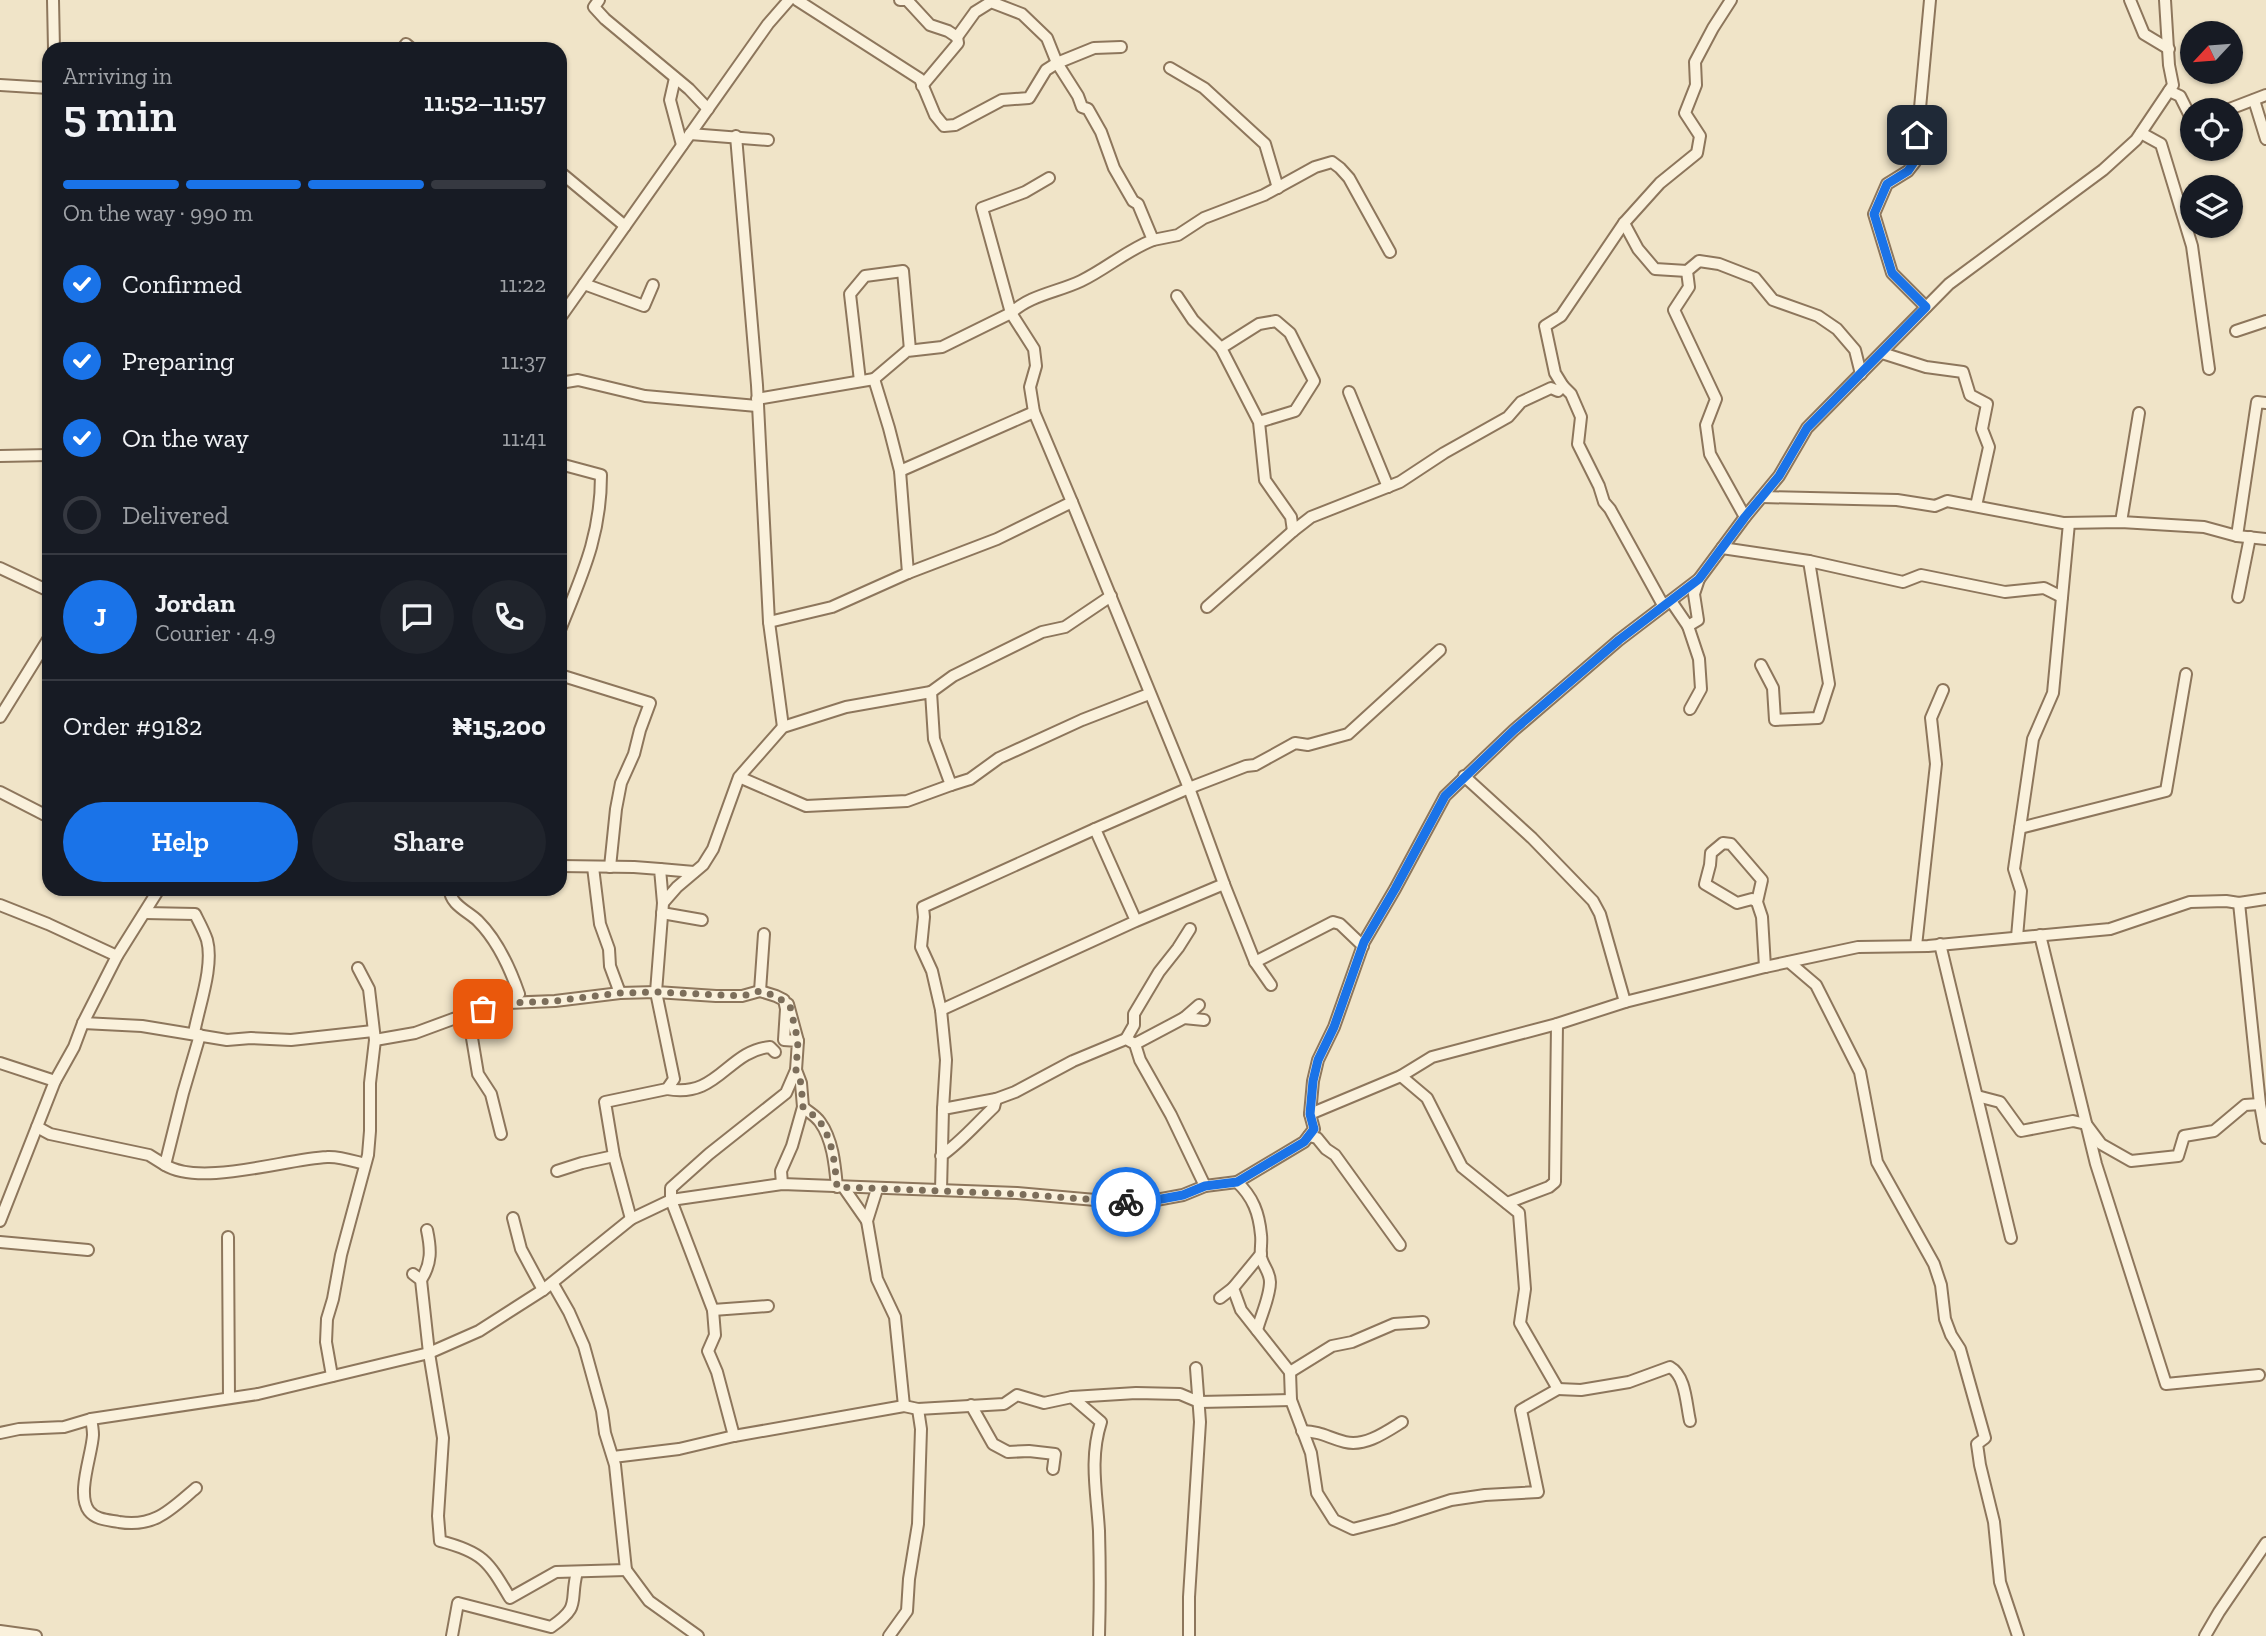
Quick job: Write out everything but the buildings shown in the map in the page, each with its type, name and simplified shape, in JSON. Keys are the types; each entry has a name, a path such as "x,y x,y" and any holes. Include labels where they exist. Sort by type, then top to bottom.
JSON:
{"street":[{"path":"53,0 54,42"},
{"path":"584,0 596,4 604,19 708,109"},
{"path":"567,308 768,24 789,0"},
{"path":"797,0 920,79 935,115 944,125 955,125 1002,100 1029,97 1046,70 1057,63 1094,48 1121,47"},
{"path":"900,0 907,0 930,25 957,37"},
{"path":"1690,709 1701,689 1699,659 1688,626 1667,603 1604,502 1578,444 1581,416 1571,394 1555,373 1545,326 1561,316 1624,223 1660,183 1697,153 1700,136 1685,113 1696,85 1695,62 1731,0"},
{"path":"1926,307 1892,273 1874,214 1887,184 1908,171 1914,162 1930,0"},
{"path":"2130,0 2144,34 2169,49"},
{"path":"0,1433 19,1429 64,1427 91,1419 258,1394 429,1353 479,1331 548,1287 631,1219 671,1200 782,1184 1017,1194 1129,1203 1183,1195 1205,1186 1237,1182 1304,1142 1314,1129 1310,1114 1318,1060 1334,1027 1363,946 1445,796 1464,776 1619,640 1699,579 1779,476 1807,428 1949,284 2103,170 2136,140 2173,85 2169,65 2165,0"},
{"path":"922,86 958,43 957,37 975,12 991,2 1022,15 1046,38 1082,107 1088,109 1101,132 1114,168 1133,201 1138,204 1153,240"},
{"path":"1170,68 1204,88 1265,144 1278,188"},
{"path":"675,78 670,100 682,145"},
{"path":"0,85 42,88"},
{"path":"2169,91 2181,98"},
{"path":"2243,104 2266,95"},
{"path":"2254,100 2266,139"},
{"path":"2141,133 2161,144 2192,246 2209,369"},
{"path":"690,135 768,140"},
{"path":"736,137 757,385 769,622 783,727"},
{"path":"567,382 578,380 645,396 757,403 874,379 906,351 942,347 1011,313 1020,305 1081,281 1135,247 1178,235 1204,218 1264,195 1315,167 1332,162 1349,178 1390,252"},
{"path":"1049,178 1025,192 982,208 1011,313 1034,349 1036,366 1030,387 1034,412 1189,788 1255,962 1271,985"},
{"path":"567,179 625,226"},
{"path":"1624,223 1638,249 1655,269 1688,271 1699,261 1719,264 1755,278 1773,300 1818,316 1837,328 1855,350 1861,374"},
{"path":"860,381 850,295 865,276 903,271 910,350"},
{"path":"1688,271 1689,287 1674,310 1716,399 1706,425 1710,454 1745,517"},
{"path":"584,285 644,306 653,285"},
{"path":"1177,296 1193,320 1221,348 1259,422 1265,480 1291,517 1293,531"},
{"path":"1221,348 1259,324 1276,321 1290,333 1314,380 1295,411 1259,422"},
{"path":"2236,331 2266,321"},
{"path":"1882,353 1926,367 1963,372 1970,395 1987,404 1982,429 1989,447 1976,506"},
{"path":"874,379 900,471 908,573"},
{"path":"1207,607 1311,517 1400,482 1444,453 1508,418 1521,402 1551,388 1558,391 1563,386"},
{"path":"1349,392 1388,486"},
{"path":"2237,536 2257,402 2266,403"},
{"path":"900,471 1034,412"},
{"path":"2121,522 2139,413"},
{"path":"0,456 42,455"},
{"path":"567,466 601,475 598,520 587,566 567,613"},
{"path":"1762,497 1896,500 1935,506 1947,501 2069,523 2121,522 2204,527 2237,536 2266,539"},
{"path":"769,622 832,607 908,573 997,540 1072,502"},
{"path":"2017,937 2021,891 2014,869 2033,739 2053,693 2069,523"},
{"path":"2238,597 2250,537"},
{"path":"1722,548 1809,561 1903,582 1921,575 2005,592 2044,588 2062,597"},
{"path":"1761,665 1773,688 1775,720 1818,718 1829,684 1809,561"},
{"path":"0,568 42,588"},
{"path":"1688,626 1698,620 1695,594 1699,579"},
{"path":"663,908 703,865 713,849 739,777 783,727 846,707 931,692 953,676 1042,632 1065,627 1111,596"},
{"path":"0,717 42,649"},
{"path":"941,1191 946,1060 941,1010 932,971 921,947 923,906 1189,788 1255,765 1295,743 1308,745 1348,734 1440,650"},
{"path":"2020,828 2166,790 2186,674"},
{"path":"567,677 650,703 634,754 621,783 610,867"},
{"path":"1916,946 1936,764 1931,718 1943,690"},
{"path":"931,692 934,738 951,785"},
{"path":"739,777 806,806 907,801 970,779 999,758 1082,720 1149,694"},
{"path":"1464,776 1532,838 1592,901 1600,914 1625,1002"},
{"path":"0,792 42,813"},
{"path":"1094,829 1136,921"},
{"path":"1757,902 1752,900 1738,903 1705,884 1711,853 1723,843 1731,844 1762,880 1757,902 1762,916 1765,967"},
{"path":"567,866 695,872"},
{"path":"593,867 600,924 620,993"},
{"path":"660,869 663,908 656,992 674,1079 667,1089"},
{"path":"941,1010 1224,884"},
{"path":"0,1221 55,1081 117,956 155,896"},
{"path":"450,896 479,922 512,972 519,994 505,1003"},
{"path":"1310,1114 1401,1076 1432,1057 1557,1024 1625,1002 1765,967 1858,947 1916,946 2110,929 2190,902 2239,903 2266,899"},
{"path":"2239,903 2261,1071 2260,1104 2266,1138"},
{"path":"1,908 48,923 117,956"},
{"path":"663,908 702,920"},
{"path":"145,914 195,914 207,940 209,955 197,1034 165,1165"},
{"path":"1255,962 1333,922 1340,924 1363,946"},
{"path":"1190,929 1159,972 1134,1014 1131,1042 1171,1115 1205,1186"},
{"path":"760,991 764,934"},
{"path":"2040,935 2096,1164 2166,1384 2259,1375"},
{"path":"1940,944 2011,1238"},
{"path":"1789,962 1816,985 1860,1072 1877,1163 1920,1237 1941,1285 1945,1319 1959,1349 1985,1438 1977,1444 1980,1465 1994,1522 2000,1582 2018,1636"},
{"path":"332,1376 326,1342 327,1319 365,1164 370,1131 374,1035 369,989 358,968"},
{"path":"83,1023 142,1026 227,1040 291,1040 415,1033 505,1003 555,1001 620,993 742,996 760,991 784,1000 786,1009 783,1040 798,1041 796,1070 786,1093 671,1188 671,1200 713,1310 715,1335 708,1350 717,1372 734,1436"},
{"path":"943,1109 996,1099 1015,1092 1066,1065 1131,1042 1184,1018 1199,1005"},
{"path":"468,1014 478,1074 491,1094 501,1134"},
{"path":"1184,1018 1204,1020"},
{"path":"1507,1203 1549,1187 1555,1182 1557,1024"},
{"path":"631,1219 614,1156 605,1102 667,1089 681,1091 712,1082 751,1051 770,1047 775,1052"},
{"path":"0,1063 55,1081"},
{"path":"782,1184 781,1171 792,1146 803,1107 801,1083 796,1070"},
{"path":"1401,1076 1427,1098 1462,1167 1519,1213 1525,1289 1520,1323 1558,1390"},
{"path":"1977,1096 2000,1102 2021,1131 2073,1121 2086,1124 2101,1144 2131,1161 2178,1156 2184,1136 2214,1131 2245,1105 2260,1104"},
{"path":"941,1156 959,1143 994,1107 996,1099"},
{"path":"803,1107 820,1122 841,1188 867,1222"},
{"path":"37,1127 50,1134 149,1155 174,1170 218,1173 330,1157 365,1164"},
{"path":"1309,1136 1317,1138 1335,1155 1361,1201 1400,1245"},
{"path":"556,1171 614,1156"},
{"path":"1237,1182 1250,1195 1258,1216 1261,1254 1269,1273 1270,1283 1257,1330"},
{"path":"877,1189 867,1222 877,1279 895,1317 904,1406"},
{"path":"513,1218 520,1249 569,1312 584,1346 613,1457 626,1570 649,1601 698,1636"},
{"path":"427,1230 431,1249 429,1268 417,1277 443,1438 438,1516 440,1541 463,1547 489,1564 510,1598 556,1572 626,1570"},
{"path":"228,1237 229,1398"},
{"path":"0,1242 88,1250"},
{"path":"1220,1298 1233,1288 1261,1254"},
{"path":"1233,1288 1241,1310 1290,1372 1291,1400 1311,1453 1317,1493 1334,1520 1353,1529 1392,1520 1451,1500 1538,1492 1521,1410 1558,1390 1581,1390 1629,1382 1670,1367 1677,1371 1681,1381 1690,1421"},
{"path":"713,1310 768,1306"},
{"path":"1290,1372 1332,1346 1352,1342 1394,1324 1423,1322"},
{"path":"1189,1636 1198,1470 1199,1402 1196,1368"},
{"path":"613,1457 679,1449 734,1436 904,1406 918,1409 1004,1404 1017,1395 1044,1403 1073,1397 1136,1393 1180,1394 1199,1402 1291,1400"},
{"path":"1073,1397 1101,1422 1095,1441 1093,1475 1099,1528 1099,1636"},
{"path":"971,1405 993,1444 1008,1452 1055,1454 1053,1469"},
{"path":"889,1636 907,1611 918,1524 921,1429 918,1409"},
{"path":"91,1419 94,1432 87,1468 86,1503 89,1511 99,1518 133,1524 151,1521 165,1514 196,1488"},
{"path":"1302,1431 1321,1432 1348,1443 1375,1438 1402,1422"},
{"path":"2205,1636 2266,1543"},
{"path":"452,1636 458,1603 551,1628 573,1608 577,1572"},
{"path":"0,1631 36,1636"}],"way so far":[{"path":"483,1009 505,1003 525,1004 620,993 742,996 760,991 776,996 790,1006 798,1041 796,1070 803,1093 803,1107 820,1122 826,1134 833,1153 837,1187 1017,1194 1126,1202"}],"route":[{"path":"1126,1202 1156,1200 1183,1195 1205,1186 1237,1182 1304,1142 1314,1129 1310,1114 1318,1060 1334,1027 1364,942 1445,796 1514,730 1619,640 1699,579 1779,476 1807,428 1926,307 1892,273 1874,214 1887,184 1908,171 1914,162 1917,135"}]}
